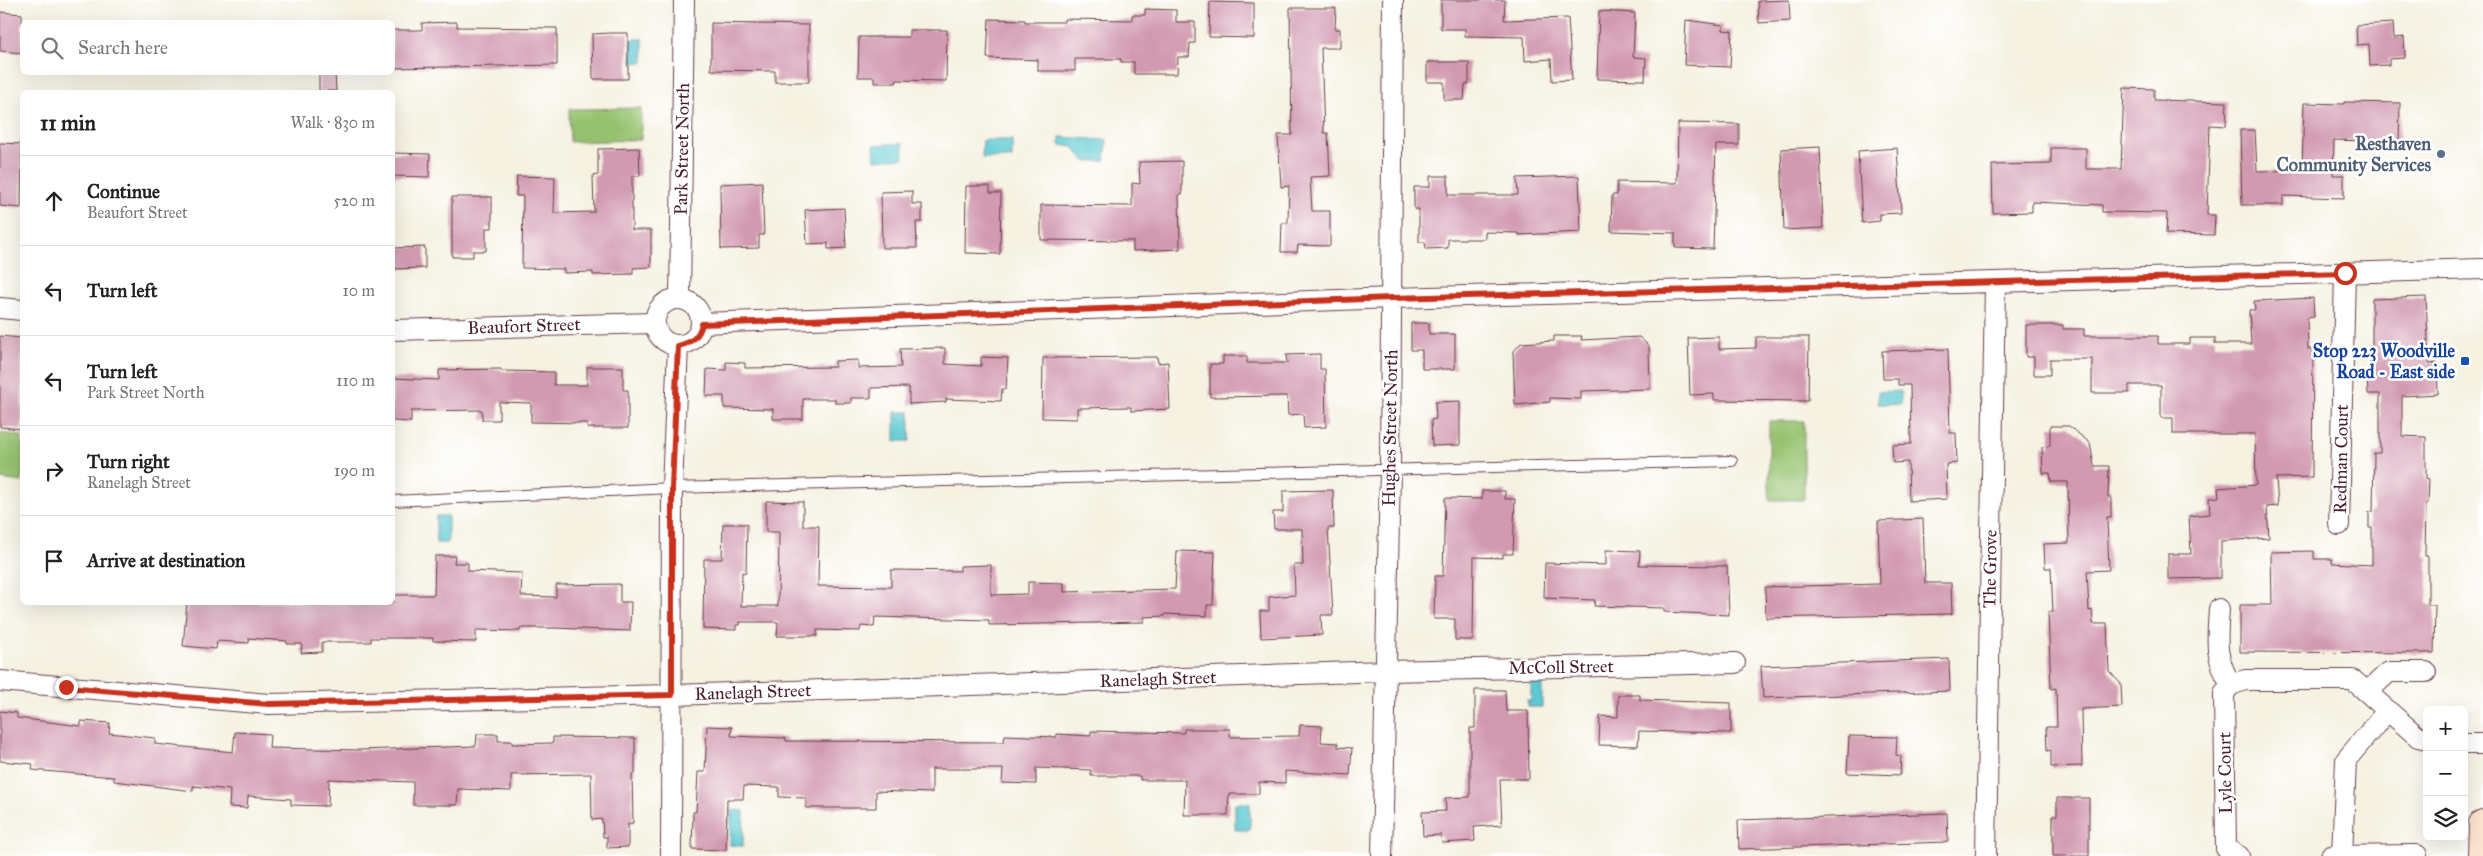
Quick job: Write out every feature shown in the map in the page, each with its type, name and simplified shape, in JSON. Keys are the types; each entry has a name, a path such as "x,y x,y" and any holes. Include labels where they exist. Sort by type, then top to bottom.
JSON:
{"main road":[{"path":"2482,856 2483,824"}],"street":[{"name":"Park Street North","path":"680,299 684,0"},
{"name":"Hughes Street North","path":"1382,856 1390,470 1393,0"},
{"path":"702,324 1392,298 2483,269"},
{"name":"Redman Court","path":"2339,525 2345,273"},
{"name":"The Grove","path":"1986,856 1994,282"},
{"path":"680,299 688,300 696,306 700,313 702,324 697,336 688,344 678,346 670,344 661,338 655,323 657,313 663,304 680,299"},
{"path":"0,308 20,310"},
{"name":"Beaufort Street","path":"395,330 655,323"},
{"path":"671,856 672,488 678,346"},
{"path":"2219,609 2217,654 2231,685 2245,680 2353,680 2368,691 2387,711 2418,737 2423,738"},
{"name":"McColl Street","path":"1387,671 1735,663"},
{"name":"Ranelagh Street","path":"0,681 269,704 672,695 1387,671"},
{"path":"2368,691 2389,672 2426,672"},
{"name":"Lyle Court","path":"2231,685 2224,693 2226,848 2239,856"},
{"path":"2342,856 2346,760 2387,711"},
{"path":"2468,744 2483,744"},
{"path":"2331,856 2417,855"}],"lane":[{"path":"395,501 672,488 1732,461"}],"green space":[{"path":"641,108 641,140 570,142 569,109"},
{"path":"1769,421 1804,421 1804,500 1769,500"},
{"path":"0,433 20,436 20,482 0,479"}],"water":[{"path":"631,39 643,39 644,62 632,63"},
{"path":"1060,137 1107,140 1105,161 1085,161 1073,147 1060,145"},
{"path":"983,140 1012,140 1012,158 982,158"},
{"path":"903,143 904,158 875,160 874,145"},
{"path":"1901,391 1901,405 1878,404 1878,392"},
{"path":"895,412 910,412 910,441 895,441"},
{"path":"436,516 448,516 448,543 436,543"},
{"path":"1531,682 1542,682 1542,707 1527,707 1527,701 1531,701"},
{"path":"1235,803 1250,803 1250,830 1235,830"},
{"path":"731,810 744,811 743,846 730,845"}],"building":[{"path":"1441,0 1505,0 1504,20 1568,18 1572,80 1552,81 1551,59 1525,61 1524,37 1465,36 1465,29 1441,29"},
{"path":"1789,0 1790,21 1759,23 1758,1"},
{"path":"1210,2 1254,3 1254,38 1209,37"},
{"path":"1290,8 1336,8 1335,29 1340,29 1340,48 1321,48 1324,133 1328,133 1330,176 1310,177 1312,211 1330,211 1330,246 1298,245 1297,252 1281,252 1282,223 1288,223 1289,186 1281,187 1278,135 1292,135"},
{"path":"1145,9 1176,10 1176,22 1195,22 1195,43 1190,43 1189,57 1178,57 1177,74 1134,74 1134,62 1121,62 1121,59 1075,59 1075,71 1038,71 1038,60 987,58 989,19 1025,20 1025,22 1064,22 1064,19 1132,20 1132,15 1145,15"},
{"path":"1599,11 1635,13 1633,57 1646,58 1645,80 1597,79"},
{"path":"0,12 22,14 22,20 20,20 20,53 0,51"},
{"path":"1686,20 1723,25 1723,30 1732,31 1730,67 1684,65"},
{"path":"457,22 457,27 557,28 557,65 395,68 395,30 422,30 422,23"},
{"path":"711,23 809,25 809,82 775,82 775,71 711,70"},
{"path":"2393,23 2394,38 2404,37 2405,58 2389,59 2389,65 2370,66 2369,44 2357,45 2356,25"},
{"path":"909,30 947,30 946,81 897,80 896,83 874,83 874,77 858,77 859,37 909,37"},
{"path":"628,33 628,79 593,79 592,34"},
{"path":"1427,62 1469,62 1469,84 1465,84 1464,100 1444,100 1444,82 1427,82"},
{"path":"319,75 335,75 336,90 319,90"},
{"path":"2124,88 2154,89 2154,100 2227,102 2226,126 2210,125 2207,215 2215,215 2214,235 2166,234 2167,213 2102,212 2102,205 2032,202 2032,212 1993,213 1992,165 2051,164 2051,148 2086,148 2086,169 2121,169"},
{"path":"2344,102 2400,103 2399,142 2334,140 2333,175 2344,175 2344,198 2283,196 2283,205 2242,205 2240,130 2255,130 2257,171 2302,170 2304,103 2344,104"},
{"path":"1678,123 1739,124 1739,145 1716,145 1713,249 1675,248 1675,233 1611,231 1612,195 1617,195 1617,182 1677,183"},
{"path":"0,143 20,144 20,208 0,206"},
{"path":"1820,147 1823,228 1784,230 1781,149"},
{"path":"639,148 640,176 632,176 632,230 651,230 651,267 633,268 633,274 593,275 593,272 564,273 564,269 522,268 523,196 516,196 517,176 555,177 554,213 594,212 593,176 598,175 598,149"},
{"path":"1897,148 1901,213 1880,214 1880,221 1862,223 1858,151"},
{"path":"395,153 430,154 429,177 395,176"},
{"path":"1182,161 1182,194 1179,194 1180,249 1133,251 1133,241 1041,240 1041,205 1132,206 1132,183 1140,184 1139,162"},
{"path":"1430,176 1448,176 1448,195 1518,195 1517,178 1579,176 1581,232 1519,235 1519,233 1485,232 1485,239 1448,239 1448,248 1426,249 1425,242 1419,242 1419,209 1414,209 1414,187 1430,187"},
{"path":"762,182 764,235 759,235 759,248 721,249 720,184"},
{"path":"966,186 990,186 990,193 1001,193 1000,254 965,253"},
{"path":"912,191 912,204 922,204 922,222 916,222 917,248 882,248 881,192"},
{"path":"452,197 492,197 492,228 486,228 486,251 473,251 473,257 452,257"},
{"path":"844,208 846,248 828,249 828,243 807,244 805,210"},
{"path":"425,247 425,268 395,269 395,248"},
{"path":"2426,297 2429,364 2437,363 2438,394 2402,396 2402,436 2426,437 2426,478 2429,479 2428,503 2426,503 2425,556 2428,556 2428,605 2435,605 2434,653 2240,652 2240,605 2272,605 2271,552 2314,551 2314,559 2332,559 2332,563 2372,565 2372,528 2369,528 2369,512 2373,512 2374,453 2380,453 2380,394 2368,394 2367,375 2372,375 2372,299"},
{"path":"2313,298 2314,317 2307,318 2308,349 2313,349 2312,477 2276,478 2278,506 2267,507 2269,538 2221,541 2221,578 2168,579 2168,554 2191,554 2189,516 2210,514 2209,498 2219,497 2218,488 2256,485 2255,434 2173,434 2173,418 2161,418 2161,385 2129,385 2129,393 2092,393 2092,359 2050,359 2050,375 2034,375 2034,357 2026,357 2026,325 2063,325 2063,329 2084,329 2084,336 2158,336 2158,344 2190,344 2190,338 2215,338 2215,344 2251,344 2249,310 2255,310 2254,301"},
{"path":"1411,323 1429,323 1429,334 1455,334 1455,369 1422,369 1422,350 1411,350"},
{"path":"0,336 20,338 20,429 0,427"},
{"path":"1554,336 1582,336 1581,340 1639,337 1649,346 1650,389 1581,391 1581,399 1550,398 1550,402 1515,405 1513,352 1521,343 1554,341"},
{"path":"1719,337 1719,349 1756,348 1756,337 1809,337 1808,401 1714,400 1714,394 1690,395 1688,338"},
{"path":"945,348 945,364 981,366 981,357 1008,358 1006,389 1002,389 1001,401 946,399 946,402 909,404 909,387 871,388 871,398 851,398 851,403 835,403 835,399 803,399 803,419 773,419 773,409 724,408 724,396 706,396 707,369 726,370 726,362 745,363 745,368 835,367 835,361 858,360 858,368 901,367 900,349"},
{"path":"1948,349 1950,433 1956,433 1957,463 1946,464 1947,499 1909,501 1908,462 1893,463 1892,445 1911,444 1910,385 1898,385 1898,379 1883,379 1882,351"},
{"path":"1320,354 1320,369 1325,369 1326,427 1304,428 1303,414 1288,415 1287,396 1210,397 1210,364 1223,364 1223,356 1247,356 1247,363 1287,363 1286,355"},
{"path":"1157,357 1158,363 1168,362 1170,409 1131,411 1131,407 1077,408 1077,419 1042,418 1043,358"},
{"path":"587,367 623,367 623,390 628,390 628,428 587,428 587,423 531,422 531,403 499,402 499,420 482,420 482,410 411,411 411,422 395,421 395,378 439,380 439,370 501,369 501,371 554,372 554,385 587,385"},
{"path":"1460,401 1460,445 1432,446 1431,420 1436,419 1435,402"},
{"path":"2050,426 2069,426 2090,443 2094,466 2109,466 2108,497 2111,497 2111,517 2107,517 2109,570 2087,571 2089,611 2092,610 2093,624 2107,624 2109,671 2121,684 2122,707 2081,709 2082,766 2051,767 2051,750 2047,751 2046,727 2057,727 2056,688 2051,689 2048,612 2053,612 2051,568 2045,568 2044,544 2069,543 2068,482 2051,482 2050,473 2043,473 2042,447 2050,446"},
{"path":"1333,490 1334,528 1328,528 1333,615 1321,615 1322,635 1261,638 1260,611 1269,611 1269,597 1295,595 1294,565 1303,565 1302,529 1274,529 1273,512 1283,512 1283,491"},
{"path":"1482,491 1505,491 1505,499 1515,499 1513,554 1503,554 1503,558 1474,557 1473,640 1455,640 1455,619 1434,619 1435,576 1443,576 1445,498 1482,499"},
{"path":"766,501 803,502 803,526 819,526 818,586 891,587 891,570 960,571 960,566 991,565 991,595 1028,594 1028,582 1064,583 1064,592 1175,589 1177,551 1215,552 1213,605 1207,605 1207,616 1165,614 1165,616 1144,617 1144,622 989,625 989,620 875,617 874,627 861,626 860,631 817,630 817,636 777,636 778,622 740,622 740,625 736,625 736,630 703,629 704,559 722,559 723,524 747,524 746,573 742,572 741,606 778,606 779,532 766,532"},
{"path":"1923,519 1925,583 1951,583 1952,614 1766,618 1765,587 1880,584 1878,521"},
{"path":"1606,550 1640,551 1639,565 1727,566 1729,615 1664,612 1664,608 1594,606 1595,600 1544,598 1545,563 1606,565"},
{"path":"435,556 455,556 454,563 468,563 468,571 522,573 521,596 556,597 556,585 620,584 620,602 631,602 630,631 554,628 520,628 520,631 476,630 476,642 433,641 433,638 371,638 371,642 322,642 322,652 301,653 302,644 287,644 287,641 249,638 249,643 217,641 216,649 183,646 187,605 395,605 395,595 434,595"},
{"path":"1949,659 1950,691 1763,698 1761,666"},
{"path":"1475,690 1505,690 1506,711 1528,711 1529,779 1500,779 1502,825 1474,827 1475,841 1442,843 1441,835 1423,836 1422,812 1446,811 1445,798 1470,797 1470,728 1475,728"},
{"path":"1618,695 1640,695 1640,700 1731,703 1731,733 1639,731 1638,746 1599,745 1600,716 1618,717"},
{"path":"0,711 17,713 17,718 81,726 81,721 110,723 109,733 155,738 155,744 233,752 235,732 270,734 269,748 359,750 476,746 477,734 498,734 498,741 512,741 512,744 553,743 553,737 635,738 635,774 632,774 633,823 628,824 628,847 607,848 607,837 603,837 602,819 592,820 591,774 511,775 511,791 458,789 457,805 413,805 413,782 329,779 328,806 291,805 291,799 248,796 247,808 229,807 230,790 193,786 193,791 114,781 114,777 32,770 33,764 0,761"},
{"path":"1300,725 1322,726 1321,742 1338,743 1338,747 1352,748 1350,775 1285,771 1285,783 1259,782 1259,794 1229,794 1228,815 1184,815 1185,780 1140,780 1140,776 1091,776 1091,770 1036,768 1036,784 1002,783 1003,769 932,769 932,793 876,791 876,808 806,808 806,798 779,797 779,787 744,786 743,799 727,799 726,850 692,849 693,812 696,812 698,772 705,772 707,726 732,727 731,736 786,738 786,741 1004,742 1005,735 1057,737 1057,734 1091,736 1091,731 1184,733 1184,729 1230,729 1230,737 1299,736"},
{"path":"1849,736 1897,737 1896,755 1901,756 1900,775 1847,773"},
{"path":"2057,798 2089,798 2089,856 2053,856 2053,815 2057,815"},
{"path":"1947,813 1948,842 1739,849 1738,820"}],"place":[{"name":"Resthaven Community Services","path":"2441,154"},
{"name":"Stop 223 Woodville Road - East side","path":"2465,361"}],"route":[{"path":"66,687 269,704 672,695 672,488 678,346 688,344 697,336 702,324 1392,298 2345,273"}]}
